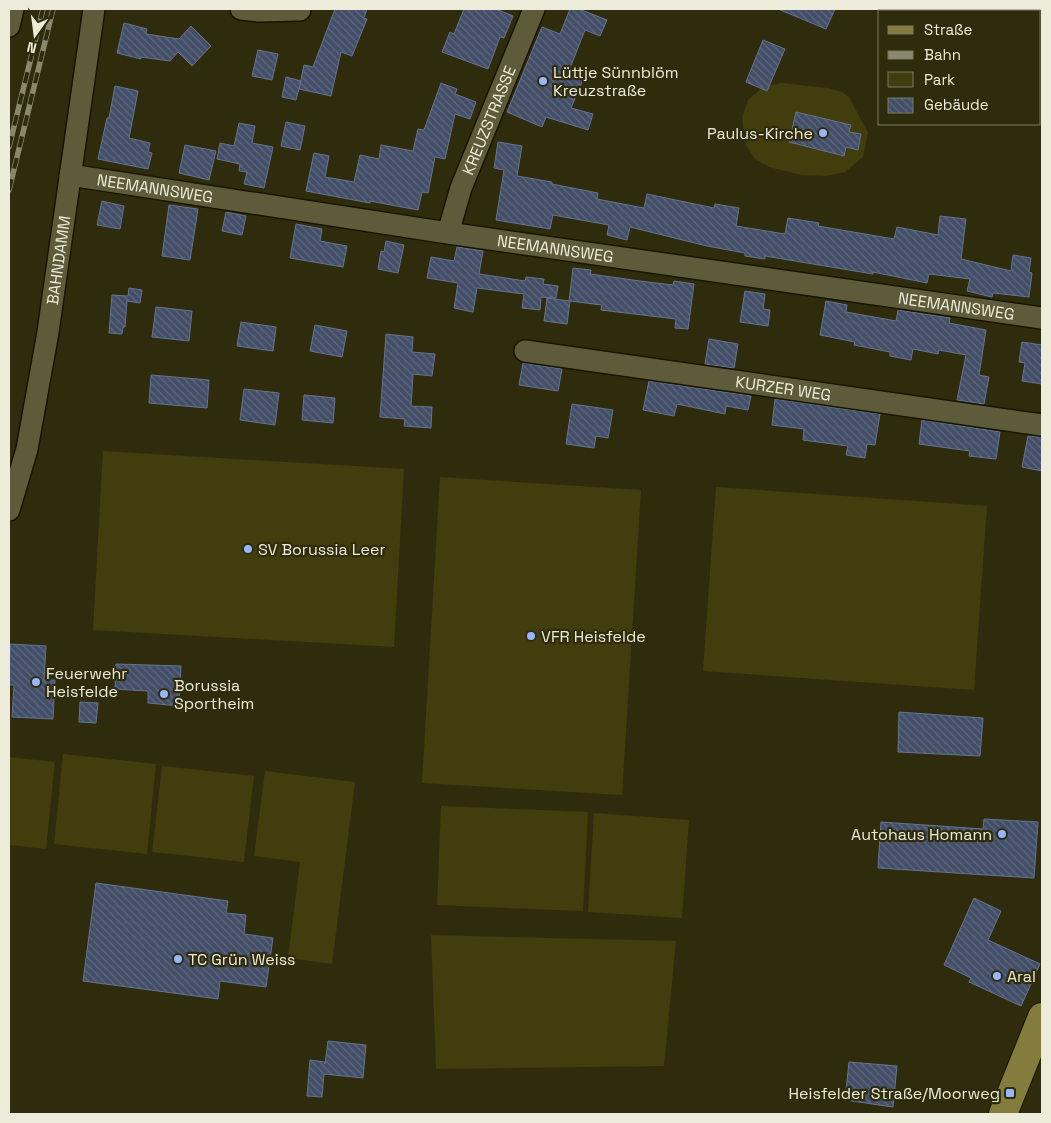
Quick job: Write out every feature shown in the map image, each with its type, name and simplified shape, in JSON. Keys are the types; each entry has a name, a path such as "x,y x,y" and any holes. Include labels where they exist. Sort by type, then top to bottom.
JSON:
{"main road":[{"path":"1003,1114 1042,1017"}],"street":[{"path":"9,26 13,9"},
{"name":"BAHNDAMM","path":"9,510 27,449 48,332 94,9"},
{"path":"241,9 258,11 300,9"},
{"name":"KREUZSTRASSE","path":"448,233 461,188 534,9"},
{"name":"NEEMANNSWEG","path":"70,175 448,233 1042,318"},
{"name":"KURZER WEG","path":"525,351 1042,425"}],"green space":[{"path":"781,83 828,88 842,92 849,97 868,133 863,157 845,172 826,176 801,175 769,167 755,159 746,145 742,118 748,100 763,87"},
{"name":"SV Borussia Leer","path":"103,451 404,469 394,647 93,630"},
{"name":"VFR Heisfelde","path":"440,477 641,490 622,795 422,783"},
{"path":"716,487 987,506 974,690 703,671"},
{"path":"63,754 156,764 147,854 54,844"},
{"path":"9,757 55,762 46,849 9,845"},
{"path":"162,766 254,776 244,862 152,852"},
{"path":"265,771 355,782 332,964 288,958 300,862 254,856"},
{"path":"441,806 588,812 583,911 437,905"},
{"path":"594,813 689,820 682,918 588,912"},
{"path":"431,935 676,941 664,1066 436,1069"}],"building":[{"path":"335,9 367,9 364,18 367,19 352,56 341,52 331,96 299,89 304,65 313,67"},
{"path":"464,9 496,9 513,16 504,38 500,37 488,69 442,52 450,32 454,34"},
{"path":"570,9 579,9 607,20 600,36 585,30 570,68 585,75 571,108 593,114 588,130 546,117 542,127 507,112 542,27 560,34"},
{"path":"778,9 835,9 826,29"},
{"path":"124,23 147,29 146,34 179,39 191,26 211,46 192,66 178,52 170,61 141,57 141,59 117,53"},
{"path":"763,40 785,49 767,91 746,82"},
{"path":"258,50 278,54 272,80 252,76"},
{"path":"286,77 301,81 296,100 282,97"},
{"path":"441,83 457,89 455,94 476,102 470,119 455,114 445,159 435,157 428,193 422,192 418,210 306,191 314,153 329,156 325,177 354,182 360,155 379,159 381,145 413,151 418,129 424,130"},
{"path":"115,86 138,91 129,138 150,143 148,152 152,153 148,169 98,159"},
{"name":"Paulus-Kirche","path":"796,112 851,125 849,132 861,134 858,150 846,147 844,156 789,142"},
{"path":"286,122 305,126 300,150 281,146"},
{"path":"239,123 255,126 252,143 273,147 264,188 244,184 247,172 239,171 240,164 217,159 220,143 234,146"},
{"path":"498,142 522,146 517,176 598,193 597,199 644,208 647,194 714,208 715,204 739,208 736,226 785,234 788,218 819,223 818,226 894,239 897,227 938,235 940,216 966,219 961,259 1011,271 1013,255 1031,258 1029,272 1032,273 1029,297 993,293 992,297 967,291 970,279 929,274 927,283 873,272 873,274 765,256 765,259 745,256 745,253 707,246 630,227 627,240 607,235 609,225 553,215 550,229 496,220 504,170 494,168"},
{"path":"185,145 216,151 209,180 179,173"},
{"path":"102,201 124,206 120,229 97,225"},
{"path":"169,205 198,209 190,260 162,256"},
{"path":"226,212 246,216 242,235 222,231"},
{"path":"296,224 322,229 320,241 347,246 343,267 290,258"},
{"path":"386,241 404,245 398,273 378,269 381,251 384,252"},
{"path":"457,247 483,251 479,274 525,281 526,277 544,279 543,284 558,286 556,298 541,297 540,310 522,308 524,294 477,288 473,312 454,308 458,283 427,278 431,257 454,261"},
{"path":"573,268 591,270 590,274 640,281 673,285 674,281 694,284 688,329 675,328 676,319 601,310 602,305 570,301 567,324 544,321 547,298 569,301"},
{"path":"129,288 142,290 140,303 127,301 125,327 123,327 122,334 109,333 112,295 128,296"},
{"path":"745,291 765,294 763,309 770,310 768,326 740,322"},
{"path":"826,301 847,305 846,312 896,321 898,310 950,318 949,323 986,330 979,375 989,377 984,404 957,400 966,355 939,350 938,354 913,349 911,360 890,356 890,352 854,345 855,342 820,335"},
{"path":"156,307 192,311 189,341 152,337"},
{"path":"241,322 276,327 273,351 237,346"},
{"path":"315,325 347,331 342,357 310,351"},
{"path":"386,334 413,337 412,352 435,354 432,376 413,374 411,406 432,407 431,428 404,426 405,419 380,417"},
{"path":"709,339 738,344 734,368 705,364"},
{"path":"1022,342 1042,345 1042,384 1022,381 1025,363 1019,362"},
{"path":"523,363 562,369 558,391 519,385"},
{"path":"151,375 209,380 207,408 149,403"},
{"path":"649,381 751,396 748,410 726,406 725,414 677,404 674,416 643,410"},
{"path":"244,389 279,393 275,425 240,420"},
{"path":"304,395 335,398 333,423 302,420"},
{"path":"775,399 880,414 875,445 867,444 865,458 846,455 848,446 803,440 804,429 772,425"},
{"path":"572,404 613,410 608,438 596,436 594,448 566,444"},
{"path":"922,420 1000,432 996,459 969,456 970,451 919,444"},
{"path":"1028,436 1042,437 1042,471 1022,467"},
{"path":"10,644 46,646 44,680 55,680 53,719 12,717 14,685 9,685"},
{"path":"116,664 181,666 179,706 148,703 148,691 115,689"},
{"path":"80,702 98,703 96,723 79,722"},
{"path":"899,712 983,718 980,756 898,752"},
{"path":"984,819 1038,822 1034,878 878,868 881,822 983,829"},
{"name":"TC Grün Weiss","path":"96,883 228,901 226,913 246,915 244,934 273,938 266,987 220,981 218,999 83,981"},
{"path":"974,898 1001,911 988,940 1040,964 1021,1006 969,982 971,978 944,965"},
{"path":"328,1041 366,1045 363,1078 324,1074 322,1097 307,1096 310,1060 325,1062 325,1064"},
{"path":"849,1062 897,1066 893,1107 845,1100"}],"railway":[{"path":"9,147 43,9"},
{"path":"9,190 53,9"}],"place":[{"name":"Lüttje Sünnblöm Kreuzstraße","path":"543,81"},
{"name":"Paulus-Kirche","path":"823,133"},
{"name":"SV Borussia Leer","path":"248,549"},
{"name":"VFR Heisfelde","path":"531,636"},
{"name":"Feuerwehr Heisfelde","path":"36,682"},
{"name":"Borussia Sportheim","path":"164,694"},
{"name":"Autohaus Homann","path":"1002,834"},
{"name":"TC Grün Weiss","path":"178,959"},
{"name":"Aral","path":"997,976"},
{"name":"Heisfelder Straße/Moorweg","path":"1010,1093"}]}
